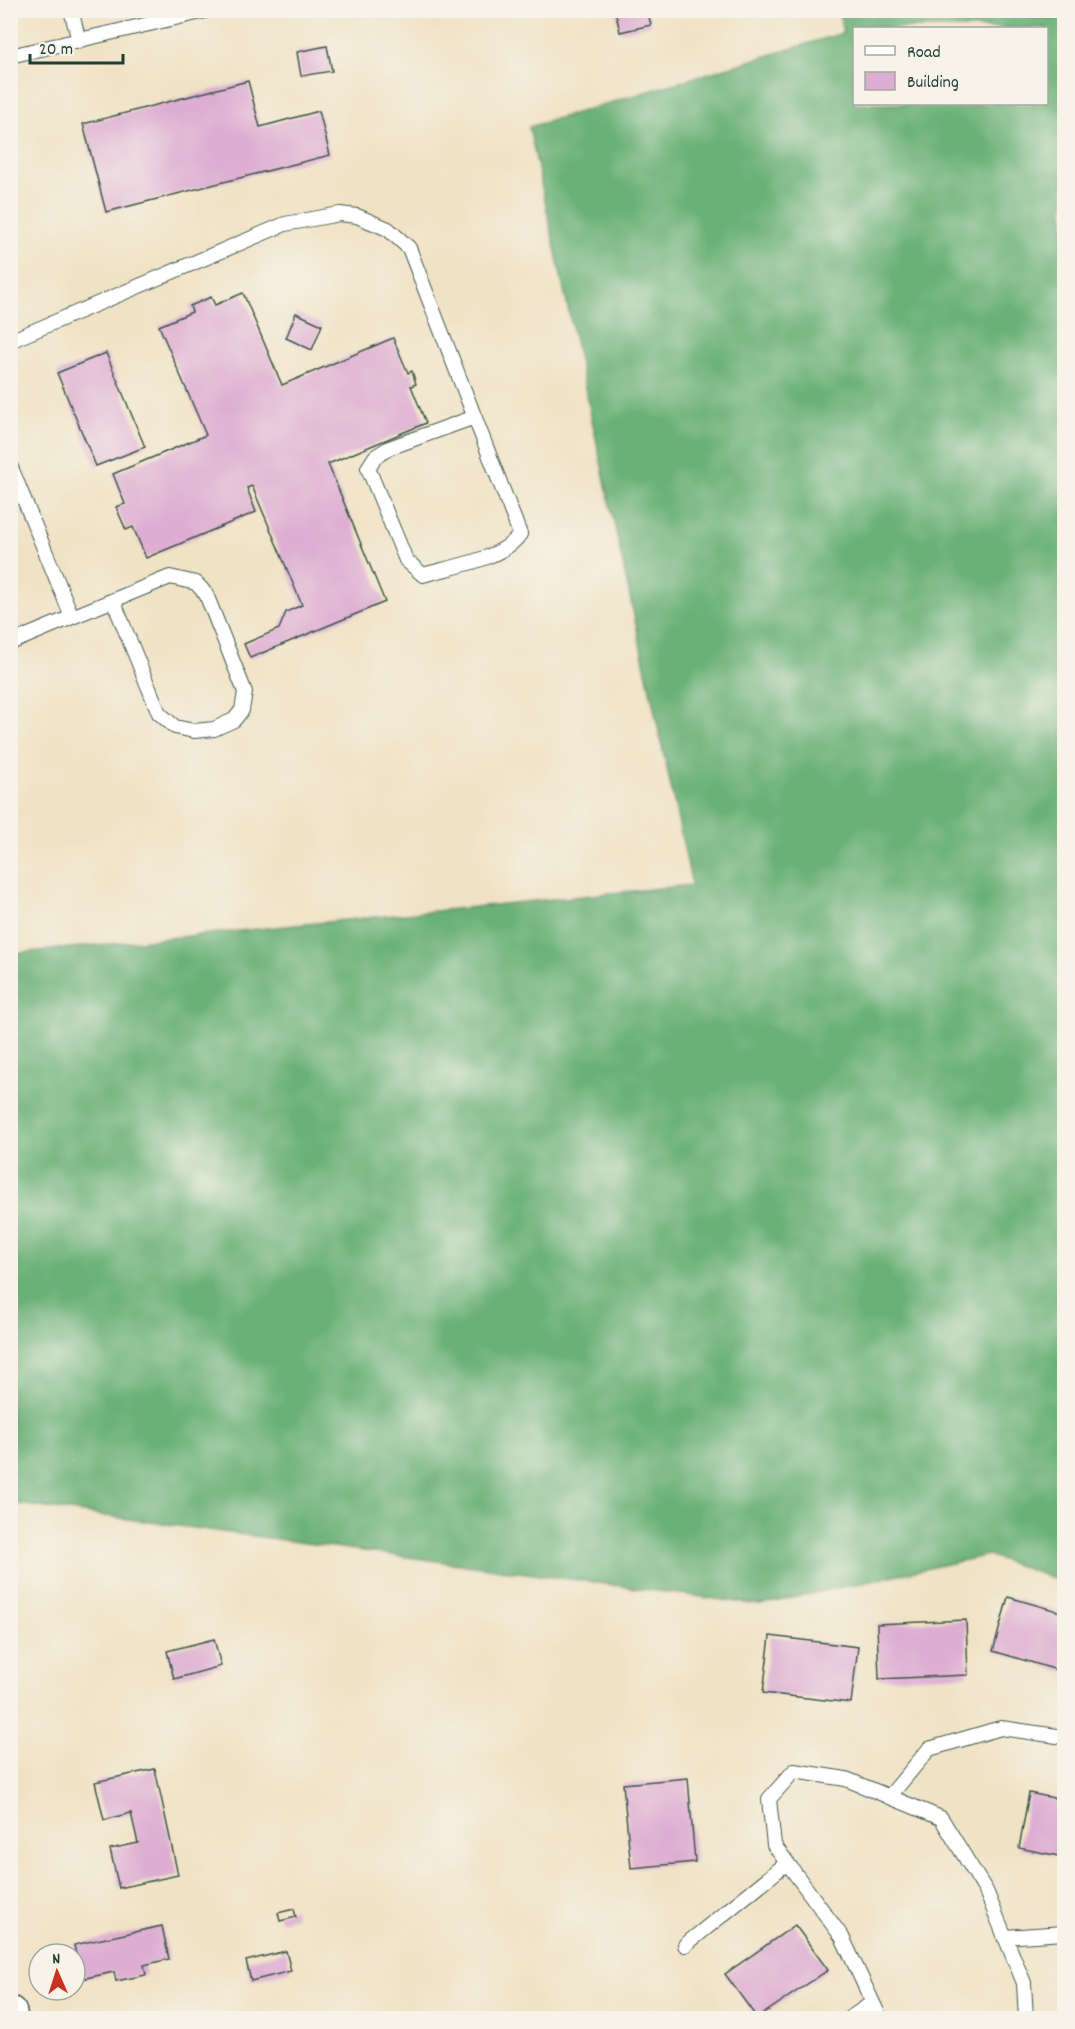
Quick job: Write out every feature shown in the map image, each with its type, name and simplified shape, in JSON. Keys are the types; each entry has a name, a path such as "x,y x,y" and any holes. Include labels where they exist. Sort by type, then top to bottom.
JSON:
{"main road":[{"path":"10,2013 11,2019"}],"lane":[{"path":"71,10 79,41"},
{"path":"10,56 210,10"},
{"path":"10,341 285,224 340,214 357,216 388,229 408,248 520,534 515,542 501,551 423,575 413,569 406,560 368,468 375,457 389,448 474,417"},
{"path":"10,465 72,617"},
{"path":"10,643 113,600 170,577 196,583 206,594 245,692 242,711 234,720 214,729 194,731 174,727 159,713 113,600"},
{"path":"889,1797 929,1749 1001,1728 1065,1737"},
{"path":"880,2019 842,1937 774,1845 769,1799 794,1771 846,1779 941,1818 986,1891 1023,1983 1026,2019"},
{"path":"684,1945 787,1863"},
{"path":"1004,1937 1065,1933"},
{"path":"850,2019 872,2002"}],"green space":[{"path":"839,11 1064,11 1064,1582 988,1555 760,1605 11,1503 11,954 692,885 529,127 843,33"}],"building":[{"path":"615,10 657,11 648,13 651,25 620,32"},
{"path":"327,46 332,71 301,76 297,52"},
{"path":"248,81 260,127 319,111 330,155 106,212 83,124"},
{"path":"243,293 282,385 393,338 408,373 412,371 416,384 411,386 426,423 328,464 385,602 250,658 244,644 279,629 286,612 302,605 252,486 247,488 256,512 146,558 133,527 126,530 116,507 125,504 113,474 206,435 159,326 192,312 190,306 211,297 215,305"},
{"path":"296,313 322,325 312,350 286,338"},
{"path":"106,353 145,447 96,466 57,373"},
{"path":"1008,1597 1064,1613 1064,1672 993,1651"},
{"path":"966,1620 968,1675 879,1679 877,1624"},
{"path":"770,1636 858,1647 851,1703 763,1693"},
{"path":"214,1639 221,1666 174,1679 167,1651"},
{"path":"155,1769 178,1875 119,1888 110,1849 138,1843 131,1813 104,1820 95,1782"},
{"path":"688,1778 695,1862 631,1868 623,1784"},
{"path":"1029,1793 1064,1800 1064,1857 1019,1848"},
{"path":"294,1909 296,1917 280,1921 278,1913"},
{"path":"795,1925 828,1970 757,2018 725,1974"},
{"path":"162,1926 169,1959 144,1965 146,1975 116,1981 114,1972 87,1978 87,1942"},
{"path":"286,1951 291,1971 251,1981 246,1961"}]}
